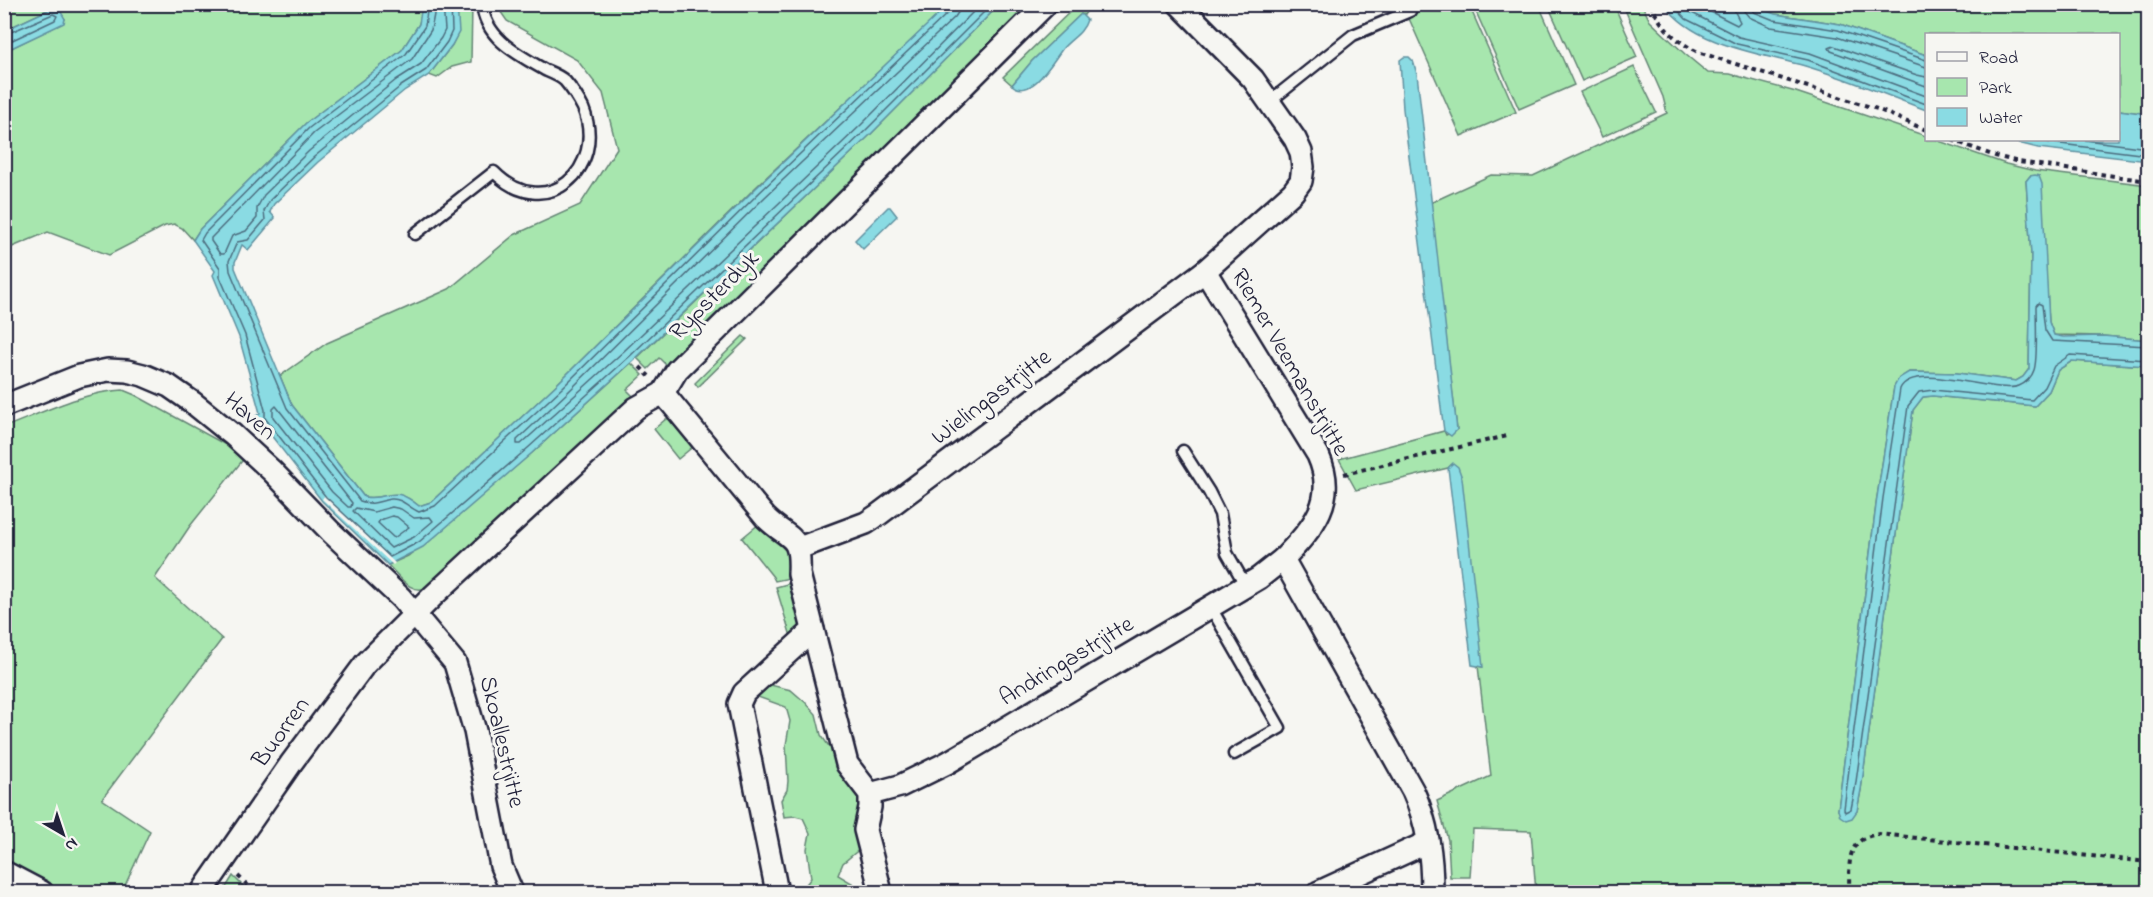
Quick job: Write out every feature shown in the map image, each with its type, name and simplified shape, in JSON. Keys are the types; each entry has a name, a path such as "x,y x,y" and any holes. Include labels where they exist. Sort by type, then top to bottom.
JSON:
{"street":[{"name":"Rypsterdyk","path":"415,614 636,408 663,393 677,370 1046,4"},
{"name":"Riemer Veemanstrjitte","path":"1179,4 1237,62 1269,102 1295,139 1304,166 1301,181 1293,192 1205,271 1318,455 1326,479 1326,494 1322,508 1298,543 1283,559"},
{"name":"Wielingastrjitte","path":"799,548 866,523 878,515 1205,271"},
{"name":"Haven","path":"4,406 79,376 108,370 143,375 169,386 233,435 272,471 415,614"},
{"path":"663,393 766,518 775,527 785,532 799,548 799,574 847,764 870,794 865,830 881,892"},
{"path":"1283,559 1413,791 1424,815 1432,892"},
{"name":"Andringastrjitte","path":"870,794 900,786 947,763 1246,586 1283,559"},
{"name":"Buorren","path":"202,892 292,762 365,664 415,614"},
{"name":"Skoallestrjitte","path":"415,614 458,670 475,731 501,866 512,892"},
{"path":"777,892 739,704 744,693 813,630"},
{"path":"1319,892 1428,842"},
{"path":"4,872 42,892"}],"lane":[{"path":"415,234 494,172 505,183 522,192 543,194 562,186 580,169 589,146 589,128 582,106 564,80 501,44 483,15 482,4"},
{"path":"1269,102 1353,35 1410,11 1407,4"},
{"path":"1183,452 1209,492 1220,514 1227,553 1246,586"},
{"path":"1210,606 1280,728 1234,754"}],"path":[{"path":"1651,4 1656,17 1666,31 1680,44 1698,52 1877,109 1925,130"},
{"path":"1955,141 1995,156 2026,164 2148,181"},
{"path":"1326,479 1507,436"},
{"path":"1849,892 1850,857 1855,844 1867,836 1879,834 2148,862"}],"green space":[{"path":"7,4 422,4 423,7 419,24 402,50 306,123 200,229 193,240 182,228 174,224 165,226 109,255 48,232 5,250 5,51 63,23 65,19 54,7 5,30 4,6"},
{"path":"457,5 472,5 471,62 452,67 437,78 429,75 452,45 458,32"},
{"path":"496,5 949,5 756,187 558,383 431,502 419,506 410,499 397,495 364,497 292,405 280,376 327,343 449,289 514,235 580,205 617,148 603,93 577,60 507,21"},
{"path":"996,5 1032,5 667,366 659,358 648,369 637,358 870,135 992,12"},
{"path":"1077,5 1086,12 1084,15 1081,14 1032,61 1012,85 1003,77"},
{"path":"1429,5 1469,5 1516,112 1461,136 1407,14"},
{"path":"1473,5 1539,5 1574,85 1519,109"},
{"path":"1548,5 1614,5 1637,57 1582,81"},
{"path":"1623,5 1642,5 1650,21 1708,73 1730,74 1796,92 1925,136 1925,141 1939,141 2006,164 2035,171 2148,185 2148,340 2054,335 2049,322 2039,176 2030,176 2026,181 2031,254 2029,369 2023,377 2016,381 1957,373 1909,372 1899,379 1894,387 1877,497 1838,810 1857,811 1861,790 1913,410 1923,397 1933,396 2035,406 2049,391 2058,370 2072,361 2148,366 2148,892 1536,892 1531,831 1473,829 1470,877 1450,877 1448,840 1437,801 1491,776 1478,666 1482,667 1451,465 1448,468 1356,490 1339,459 1444,431 1446,435 1457,430 1430,203 1491,175 1533,176 1667,113 1663,97"},
{"path":"1750,5 2148,5 2148,114 2120,110 2120,33 1925,33 1925,55 1840,24 1775,14"},
{"path":"1634,67 1656,112 1602,137 1580,92"},
{"path":"743,336 747,339 698,387 695,383"},
{"path":"631,363 643,375 627,390 634,397 429,587 417,589 411,587 388,565 408,556 532,453"},
{"path":"123,390 246,456 190,526 155,578 222,639 102,799 150,831 122,892 55,892 30,881 5,864 5,427 77,399"},
{"path":"666,419 673,419 695,445 678,459 654,429"},
{"path":"759,524 767,533 788,547 790,578 775,581 742,538"},
{"path":"791,583 802,629 792,640 776,587"},
{"path":"769,679 770,685 791,690 816,714 821,735 828,745 833,745 840,771 860,798 861,848 843,863 838,875 867,892 800,892 811,878 807,849 810,833 803,818 784,817 781,800 787,790 786,745 790,721 786,707 755,696"},
{"path":"233,876 249,892 223,892"}],"water":[{"path":"422,5 457,5 459,32 452,45 429,75 405,90 318,162 274,204 270,212 275,218 248,250 242,245 235,262 235,268 292,405 364,497 373,498 396,494 410,499 419,506 431,502 558,383 756,188 946,7 949,5 996,5 992,12 870,135 633,361 532,453 423,547 388,565 322,501 256,416 260,413 239,337 213,275 215,271 193,240 200,229 306,123 402,50 419,24"},
{"path":"1665,5 1750,5 1775,14 1840,24 1925,55 1925,110 1805,66 1729,46 1693,30"},
{"path":"54,7 61,12 65,19 64,23 5,51 5,30"},
{"path":"1081,14 1087,20 1083,28 1063,48 1041,77 1027,88 1019,89 1012,85 1032,61"},
{"path":"1409,57 1413,61 1417,74 1457,430 1451,436 1444,431 1403,109 1400,60"},
{"path":"2120,110 2148,114 2148,161 2038,148 2010,141 2120,141"},
{"path":"2030,176 2039,176 2042,184 2049,322 2054,335 2148,340 2148,366 2072,361 2058,370 2049,391 2035,406 1933,396 1923,397 1913,410 1861,790 1857,811 1852,818 1846,820 1840,816 1838,810 1877,497 1894,387 1899,378 1909,372 1957,373 2016,381 2023,377 2029,369 2031,254 2026,181"},
{"path":"888,207 897,216 863,249 855,240"},
{"path":"1453,463 1458,467 1462,478 1483,667 1472,665 1448,468"}],"pier":[{"path":"325,495 395,563 393,565 322,499"}]}
